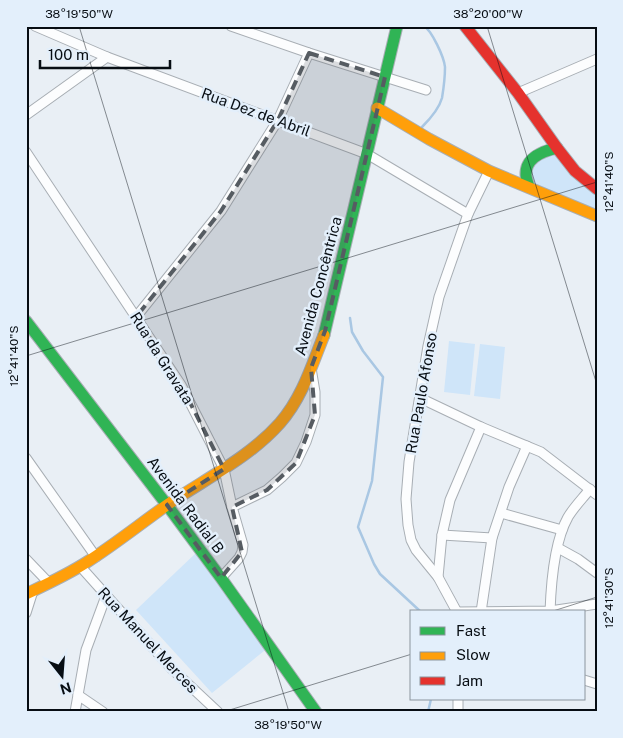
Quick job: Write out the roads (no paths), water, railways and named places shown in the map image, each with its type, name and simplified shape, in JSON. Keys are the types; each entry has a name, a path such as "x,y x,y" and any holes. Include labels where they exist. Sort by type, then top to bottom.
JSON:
{"street":[{"name":"Rua Dez de Abril","path":"35,26 107,58 367,154 468,214"},
{"path":"231,26 426,90"},
{"name":"Avenida Concêntrica","path":"30,592 96,557 167,505 224,468 254,446 280,422 299,395 325,331 397,26"},
{"path":"465,26 518,93 575,171 597,189"},
{"path":"136,317 221,211 278,120 310,53"},
{"path":"26,115 107,58"},
{"path":"518,93 597,59"},
{"path":"377,108 429,139 489,171 597,216"},
{"path":"529,187 526,174 527,168 534,156 557,148"},
{"name":"Rua da Gravata","path":"26,152 180,385 224,468 232,507 243,545 239,558 221,578"},
{"name":"Rua Paulo Afonso","path":"456,610 438,577 416,550 411,540 406,499 409,462 428,346 439,297 468,214 489,171"},
{"path":"515,181 526,174"},
{"name":"Avenida Radial B","path":"26,320 167,505 316,712"},
{"path":"232,507 266,490 296,464 315,415 315,392 311,368"},
{"path":"420,398 481,427 541,452 593,492 568,516 562,530 553,573 550,610"},
{"path":"438,577 442,535 450,500 481,427"},
{"path":"481,610 492,538 509,487 527,446"},
{"path":"26,458 96,557"},
{"path":"501,513 562,530"},
{"path":"442,535 492,538"},
{"path":"558,548 578,559 597,573"},
{"path":"26,559 49,583"},
{"name":"Rua Manuel Merces","path":"80,566 172,669 218,712"},
{"path":"26,614 30,592"},
{"path":"75,712 86,650 106,596"},
{"path":"562,610 597,604"},
{"path":"78,695 103,712"}],"waterway":[{"path":"422,127 434,114 441,102 445,67 431,33 424,26"},
{"path":"350,318 352,332 363,351 383,377 372,481 358,527 380,574 419,610"},
{"path":"428,712 431,700"}]}
